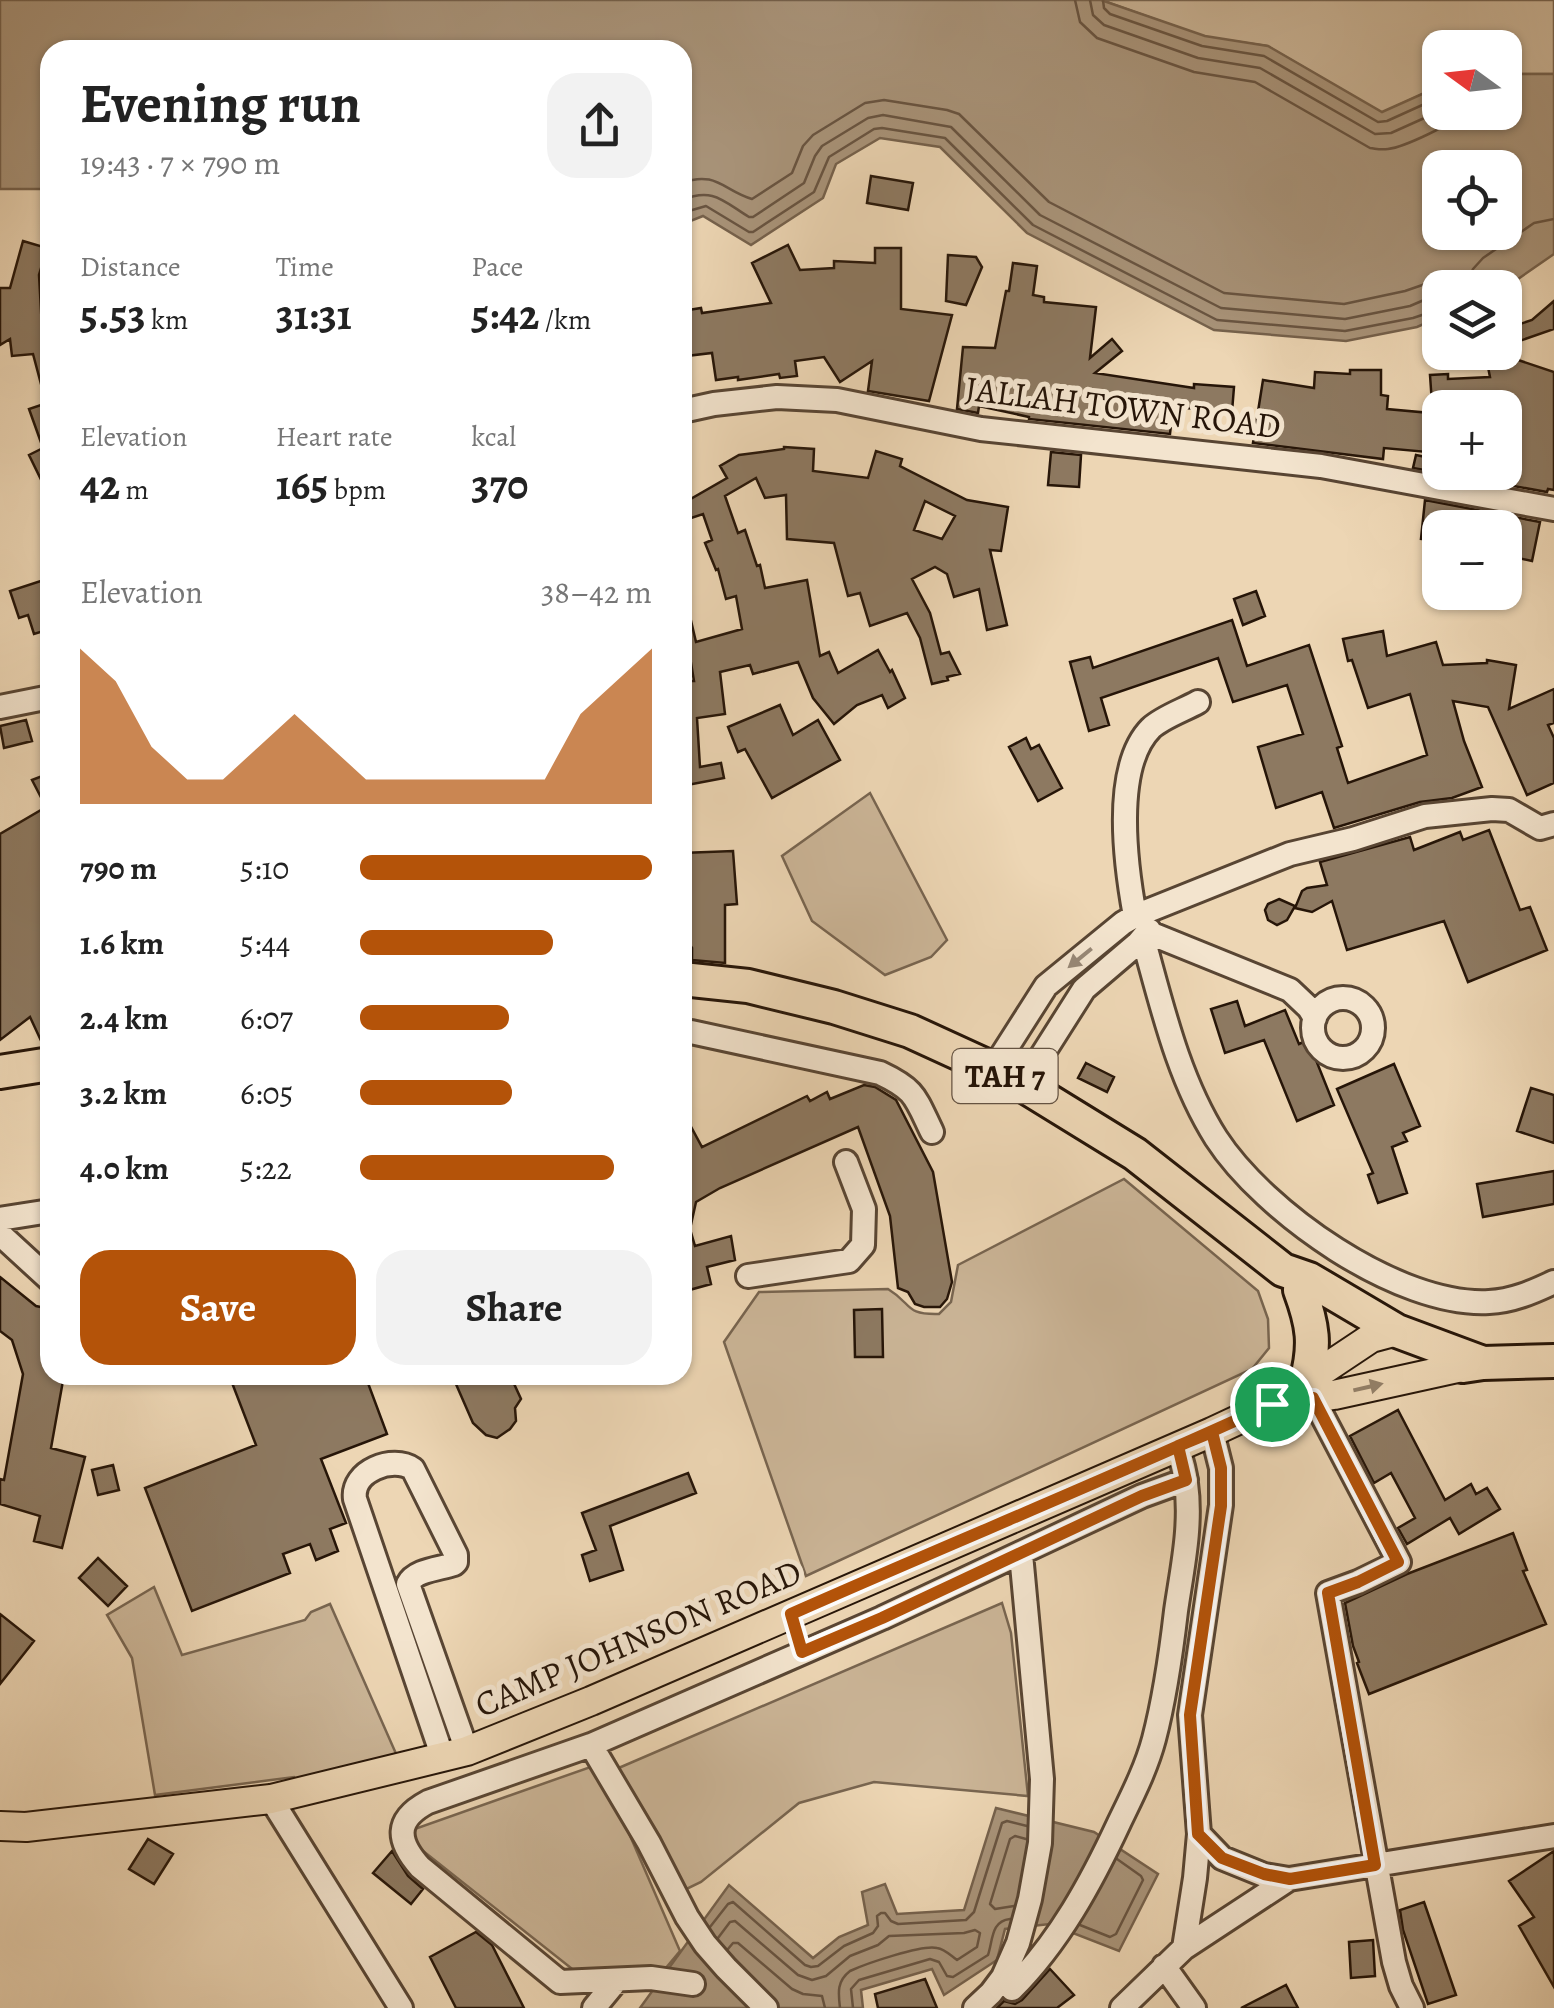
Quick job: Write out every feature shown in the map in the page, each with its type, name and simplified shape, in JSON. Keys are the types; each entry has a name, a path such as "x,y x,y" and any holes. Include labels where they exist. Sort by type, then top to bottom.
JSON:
{"highway":[{"name":"TAH 7","path":"692,980 748,986 834,1007 910,1031 993,1069 1135,1154 1336,1318 1475,1365 1554,1360"},
{"path":"0,1072 40,1066"},
{"path":"1291,1280 1314,1335 1309,1390"}],"main road":[{"name":"CAMP JOHNSON ROAD","path":"1309,1390 1384,1334"},
{"name":"CAMP JOHNSON ROAD","path":"0,1826 26,1827 271,1799 455,1754 591,1701 1272,1404 1309,1390 1475,1365"}],"street":[{"name":"JALLAH TOWN ROAD","path":"692,408 777,397 837,400 981,429 1321,466 1554,509"},
{"path":"0,707 40,699"},
{"path":"1198,702 1153,726 1140,744 1128,786 1126,842 1142,929 1178,1060 1216,1137 1240,1170 1283,1209 1343,1254 1403,1286 1447,1300 1489,1302 1526,1295 1554,1282"},
{"path":"1023,1085 1084,989 1161,907 1290,854 1425,816 1509,810 1550,830"},
{"path":"993,1069 1046,986 1123,923 1290,990 1315,1018"},
{"path":"1290,990 1310,990 1358,1002 1366,1008 1372,1017 1370,1042 1362,1052 1344,1058 1324,1052 1315,1039 1315,1018 1322,1006 1341,998"},
{"path":"692,1032 880,1073 913,1092 932,1132"},
{"path":"748,1276 848,1261 863,1244 864,1209 846,1162"},
{"path":"0,1219 40,1213"},
{"path":"0,1234 40,1271"},
{"path":"1309,1390 1398,1562 1328,1593 1394,1962 1412,2008"},
{"path":"1184,1948 1196,1878 1198,1834 1190,1715 1221,1506 1221,1468 1212,1432"},
{"path":"1012,1989 1057,1936 1110,1843 1142,1776 1154,1740 1167,1686 1187,1538 1186,1480 1178,1446"},
{"path":"394,1462 413,1469 456,1555 454,1564 416,1575 408,1584 455,1754 355,1499 360,1478 394,1462"},
{"path":"694,1984 651,1978 560,1982 420,1867 402,1841 405,1820 414,1809 428,1802 591,1745 1021,1554 1142,1496 1186,1480"},
{"path":"975,2008 1003,1977 1018,1943 1040,1843 1042,1780 1021,1554"},
{"path":"791,1614 802,1652"},
{"path":"591,1745 686,1917 726,1968 766,2008"},
{"path":"271,1799 400,2008"},
{"path":"1198,1834 1222,1858 1290,1879 1554,1836"},
{"path":"1122,2008 1184,1948 1290,1879"},
{"path":"1164,1966 1194,2008"},
{"path":"594,2008 618,1980"},
{"path":"560,1982 564,2008"}],"shaded area":[{"path":"1101,0 1554,0 1554,74 1522,74 1522,30 1422,30 1422,94 1382,113 1267,46 1205,37"},
{"path":"870,793 947,940 931,957 885,975 812,921 782,856"},
{"path":"1124,1179 1258,1291 1268,1319 1269,1348 1252,1369 806,1576 724,1342 759,1292 888,1289 914,1310 939,1314 951,1302 958,1265"},
{"path":"154,1587 182,1655 305,1620 311,1612 330,1604 401,1765 309,1797 294,1777 155,1795 132,1658 107,1615"},
{"path":"1002,1603 1011,1633 1028,1796 874,1782 799,1803 701,1882 672,1896 614,1770"},
{"path":"599,1764 680,1951 665,1969 576,1972 413,1843 409,1831"}],"water":[{"path":"0,0 1101,0 1205,36 1268,46 1382,112 1422,94 1422,130 1522,130 1522,74 1554,74 1554,254 1522,276 1522,270 1422,270 1422,325 1417,327 1346,341 1214,330 1027,233 940,147 880,138 836,164 823,198 751,245 703,216 692,220 692,40 40,40 40,189 0,189"},
{"path":"996,1808 1094,1832 1158,1874 1119,1951 1050,1924 1005,1929 997,1960 944,1995 932,1969 861,1990 863,2008 640,2008 729,1885 813,1958 839,1937 868,1925 862,1892 885,1884 897,1914 964,1910"}],"building":[{"path":"871,176 913,183 908,210 867,203"},
{"path":"23,241 40,246 40,380 33,354 12,356 10,339 0,345 0,288 10,288"},
{"path":"788,245 800,270 834,268 834,261 875,263 875,248 901,248 901,309 952,315 929,401 868,391 872,361 840,382 824,357 795,361 797,376 716,380 712,353 692,355 692,309 701,308 702,313 771,303 752,263"},
{"path":"948,255 976,257 982,267 966,305 946,301"},
{"path":"1013,263 1037,266 1033,295 1044,297 1044,302 1096,307 1090,358 1112,339 1122,351 1095,373 1194,388 1194,384 1234,387 1232,412 1173,407 1170,434 1029,419 979,406 978,413 957,409 963,347 995,348"},
{"path":"1554,301 1554,329 1522,340 1522,323"},
{"path":"1522,361 1554,372 1554,490 1522,488 1522,390 1431,390 1430,375 1448,374 1448,379 1490,377 1489,370 1522,370"},
{"path":"1350,370 1381,370 1381,395 1388,396 1387,409 1422,412 1422,452 1384,448 1383,459 1253,443 1263,380 1314,388 1315,372 1350,374"},
{"path":"40,405 40,440 29,409"},
{"path":"784,447 814,449 813,471 868,478 876,451 902,459 900,466 967,500 1008,507 1001,551 990,550 1007,625 987,630 979,589 954,597 947,574 935,567 912,579 930,613 941,654 949,652 960,674 932,684 920,638 907,613 870,626 860,593 848,596 834,543 787,539 786,495 765,498 756,478 725,496 738,533 745,530 765,588 807,580 820,656 829,652 838,673 878,650 905,698 888,708 882,695 857,705 834,724 813,698 798,662 753,674 750,665 720,672 725,714 697,718 700,767 721,763 724,778 692,784 692,625 696,642 742,629 736,596 726,599 718,569 705,543 712,540 703,514 692,518 692,498 727,478 720,466 739,455","holes":["925,501 955,516 942,539 914,530"]},
{"path":"40,450 40,478 29,455"},
{"path":"1051,452 1081,455 1079,487 1048,485"},
{"path":"1416,455 1422,456 1422,470 1413,468"},
{"path":"1425,500 1477,510 1424,510"},
{"path":"1522,519 1540,522 1532,561 1522,559"},
{"path":"40,581 40,632 34,634 28,615 19,618 10,591"},
{"path":"1256,591 1265,616 1243,625 1234,599"},
{"path":"1232,620 1247,666 1309,645 1342,746 1337,748 1348,783 1427,755 1410,694 1368,708 1352,660 1348,661 1343,639 1383,631 1387,656 1436,642 1443,665 1487,660 1516,665 1509,709 1554,689 1554,723 1548,725 1554,738 1554,783 1527,795 1488,707 1453,701 1482,787 1334,828 1322,792 1276,808 1258,747 1303,734 1287,685 1233,702 1218,658 1101,698 1109,725 1089,731 1070,662 1090,657 1093,668"},
{"path":"780,705 793,735 818,720 840,760 772,798 745,749 738,752 728,727"},
{"path":"26,720 32,741 4,748 0,726"},
{"path":"1026,738 1031,749 1039,745 1062,788 1038,801 1009,747"},
{"path":"40,777 40,795 32,780"},
{"path":"40,811 40,1039 30,1017 0,1040 0,834"},
{"path":"1489,830 1520,910 1530,907 1547,950 1468,982 1444,921 1347,950 1332,901 1312,912 1295,908 1302,891 1327,885 1320,862 1410,837 1414,850 1460,832 1463,840"},
{"path":"733,851 737,904 725,905 725,963 692,960 692,853"},
{"path":"1279,899 1295,906 1287,920 1277,925 1268,920 1265,910"},
{"path":"1237,1001 1245,1026 1285,1010 1299,1044 1308,1040 1334,1105 1297,1121 1264,1040 1225,1053 1211,1009"},
{"path":"1086,1063 1114,1077 1107,1092 1078,1078"},
{"path":"1394,1064 1420,1126 1403,1133 1407,1141 1392,1147 1407,1193 1378,1203 1368,1175 1373,1173 1337,1089"},
{"path":"864,1085 896,1100 933,1172 952,1282 940,1307 915,1304 908,1292 898,1288 890,1216 858,1127 720,1188 696,1202 692,1220 692,1128 702,1147 807,1096 810,1101 827,1092 830,1099"},
{"path":"1531,1088 1554,1095 1554,1143 1517,1131"},
{"path":"1554,1171 1554,1204 1483,1217 1477,1184"},
{"path":"692,1236 695,1246 731,1236 735,1260 707,1267 711,1284 692,1289"},
{"path":"0,1277 40,1307 40,1385 62,1385 51,1448 85,1457 62,1548 34,1541 40,1516 0,1504 0,1479 4,1480 23,1374 12,1340 0,1331"},
{"path":"882,1309 883,1357 855,1357 854,1310"},
{"path":"233,1385 369,1385 387,1434 321,1459 346,1523 330,1529 338,1551 316,1560 310,1544 283,1554 290,1573 192,1611 145,1488 256,1445"},
{"path":"456,1385 515,1385 521,1399 510,1429 497,1438 486,1435 473,1423"},
{"path":"1398,1410 1445,1500 1471,1484 1476,1494 1487,1488 1500,1509 1459,1534 1450,1518 1407,1544 1398,1528 1415,1518 1391,1473 1374,1483 1350,1436"},
{"path":"113,1465 119,1490 98,1495 92,1470"},
{"path":"688,1473 696,1493 610,1526 623,1570 590,1581 582,1555 596,1550 582,1513"},
{"path":"1513,1533 1527,1570 1523,1571 1546,1624 1369,1694 1357,1663 1345,1603"},
{"path":"98,1558 127,1586 108,1606 79,1578"},
{"path":"0,1614 34,1641 0,1684"},
{"path":"148,1839 173,1854 154,1884 129,1869"},
{"path":"392,1851 408,1876 423,1889 411,1904 373,1873"},
{"path":"1554,1851 1554,1987 1519,1926 1534,1917 1509,1881"},
{"path":"1424,1902 1456,1995 1428,2004 1400,1910"},
{"path":"476,1932 492,1945 524,2008 456,2008 430,1957"},
{"path":"1373,1940 1375,1976 1351,1978 1349,1942"},
{"path":"1050,1969 1074,1995 1057,2008 997,2008 1004,2001 1015,2004 1022,2000"},
{"path":"925,1979 937,2008 878,2008 875,1994"},
{"path":"1286,1985 1298,2008 1241,2008"}],"route":[{"path":"1313,1398 1398,1562 1328,1593 1375,1865 1290,1879 1222,1858 1198,1834 1190,1715 1221,1506 1221,1468 1212,1432 1178,1446 1186,1480 1142,1496 802,1652 791,1614 1272,1404 1313,1398"}]}
